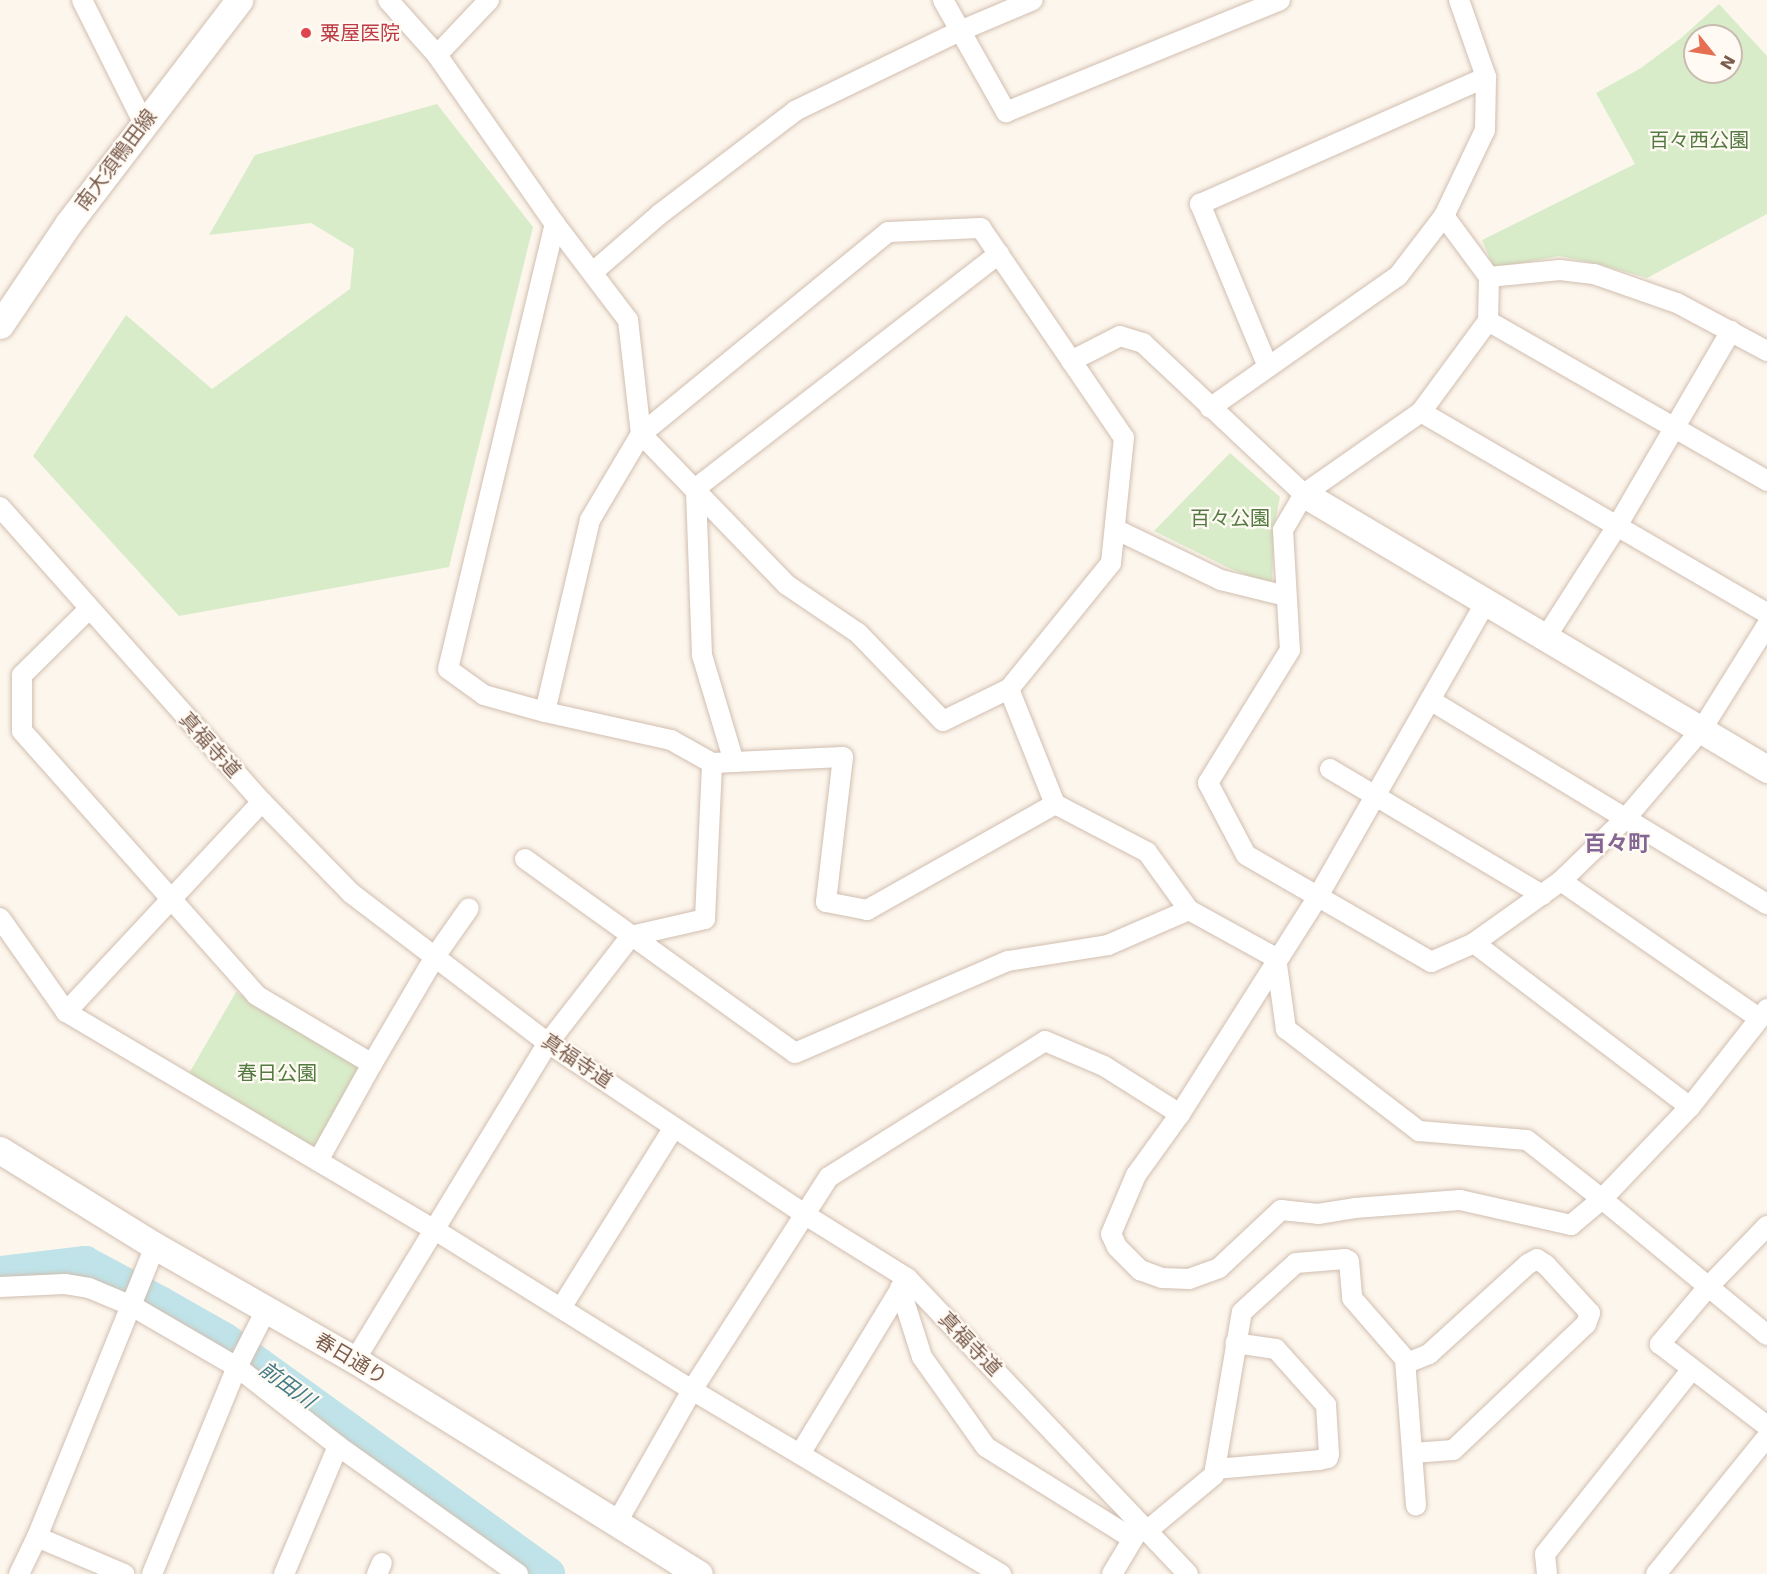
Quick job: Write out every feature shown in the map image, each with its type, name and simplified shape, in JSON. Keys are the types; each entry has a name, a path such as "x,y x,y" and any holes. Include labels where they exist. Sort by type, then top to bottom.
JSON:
{"street":[{"path":"82,0 144,124"},
{"name":"南大須鴨田線","path":"0,325 68,224 239,0"},
{"path":"388,0 437,55 555,224 628,320 641,434 696,488 787,585 858,633 943,721 1010,689 1111,563 1124,438 981,228 888,232 641,434 590,520 545,712"},
{"path":"437,55 489,0"},
{"path":"943,0 1006,112 1280,0"},
{"path":"593,272 660,214 795,111 960,31 1033,0"},
{"path":"1210,408 1398,276 1444,216 1485,130 1486,77 1459,0"},
{"path":"1268,367 1200,204 1486,77"},
{"path":"1444,216 1489,277 1488,321 1420,412 1304,494 1283,530 1290,650 1208,783 1246,855 1431,962 1474,943 1562,881 1626,818 1702,729 1767,626"},
{"path":"555,224 448,669 484,695 545,712 671,740 712,763 843,758 826,902 867,910 1055,804"},
{"path":"696,488 999,254"},
{"path":"1489,277 1560,270 1594,274 1677,303 1767,351"},
{"path":"1488,321 1767,481"},
{"path":"1546,637 1617,526 1731,331"},
{"path":"1071,361 1120,336 1143,343 1304,494 1767,769"},
{"path":"1420,412 1767,613"},
{"path":"696,488 702,655 734,762"},
{"name":"真福寺道","path":"0,507 88,610 262,802 351,893 436,955 548,1043 904,1283 1141,1531 1188,1574"},
{"path":"1115,529 1221,580 1286,597"},
{"path":"1485,603 1317,898 1276,958 1180,1114 1136,1175 1111,1234 1117,1247 1140,1270 1162,1278 1189,1280 1219,1268 1281,1210 1318,1214 1354,1208 1460,1200 1571,1225 1602,1199 1690,1107 1763,1013 1562,881"},
{"path":"88,610 22,675 22,731 256,995 372,1064"},
{"path":"1010,689 1055,804 1147,852 1189,910 1276,958"},
{"path":"1430,699 1767,904"},
{"path":"355,1360 548,1043 631,936 705,919 712,763"},
{"path":"1330,768 1542,895"},
{"path":"66,1012 262,802"},
{"path":"525,859 795,1053 1008,961 1108,945 1189,910"},
{"path":"318,1161 436,955 469,908"},
{"path":"0,918 66,1012 435,1230 692,1390 1002,1574"},
{"path":"1474,943 1690,1107"},
{"path":"1276,958 1286,1029 1419,1131 1527,1140 1767,1335"},
{"path":"616,1524 692,1390 828,1177 1045,1041 1104,1066 1180,1114"},
{"path":"561,1308 674,1126"},
{"name":"春日通り","path":"0,1150 155,1246 355,1360 699,1574"},
{"path":"1767,1226 1708,1287 1660,1344 1767,1426"},
{"path":"19,1574 37,1537 155,1246"},
{"path":"1112,1574 1141,1531 1212,1479 1242,1312 1296,1263 1345,1259 1349,1261 1352,1298 1407,1363 1416,1506"},
{"path":"1407,1363 1429,1354 1528,1264 1537,1259 1546,1265 1590,1313 1586,1324 1453,1450 1413,1454"},
{"path":"800,1454 904,1283"},
{"path":"904,1283 922,1357 986,1447 1141,1531"},
{"path":"0,1287 65,1284 89,1288 132,1306 237,1366 338,1446 518,1574"},
{"path":"152,1574 237,1366 266,1310"},
{"path":"1215,1469 1320,1460 1328,1458 1329,1454 1327,1408 1311,1387 1276,1349 1235,1343"},
{"path":"1547,1574 1545,1554 1692,1369"},
{"path":"1656,1574 1767,1437"},
{"path":"284,1574 338,1446"},
{"path":"37,1537 124,1574"}],"green space":[{"name":"百々西公園","path":"1719,4 1737,24 1697,24"},
{"name":"百々西公園","path":"1743,30 1767,56 1767,214 1647,278 1559,256 1494,268 1482,240 1635,164 1596,93 1641,68 1683,36 1683,84 1743,84"},
{"path":"437,104 533,227 449,567 179,616 33,456 126,315 212,389 350,289 354,249 311,223 209,235 255,155"},
{"name":"百々公園","path":"1230,453 1280,497 1274,528 1272,585 1229,568 1154,531"},
{"name":"春日公園","path":"236,992 362,1064 313,1149 188,1076"}],"waterway":[{"name":"前田川","path":"0,1273 85,1263 160,1303 225,1340 548,1574"}],"place":[{"name":"粟屋医院","path":"306,33"}],"district":[{"name":"百々町","path":"1617,844"}]}
